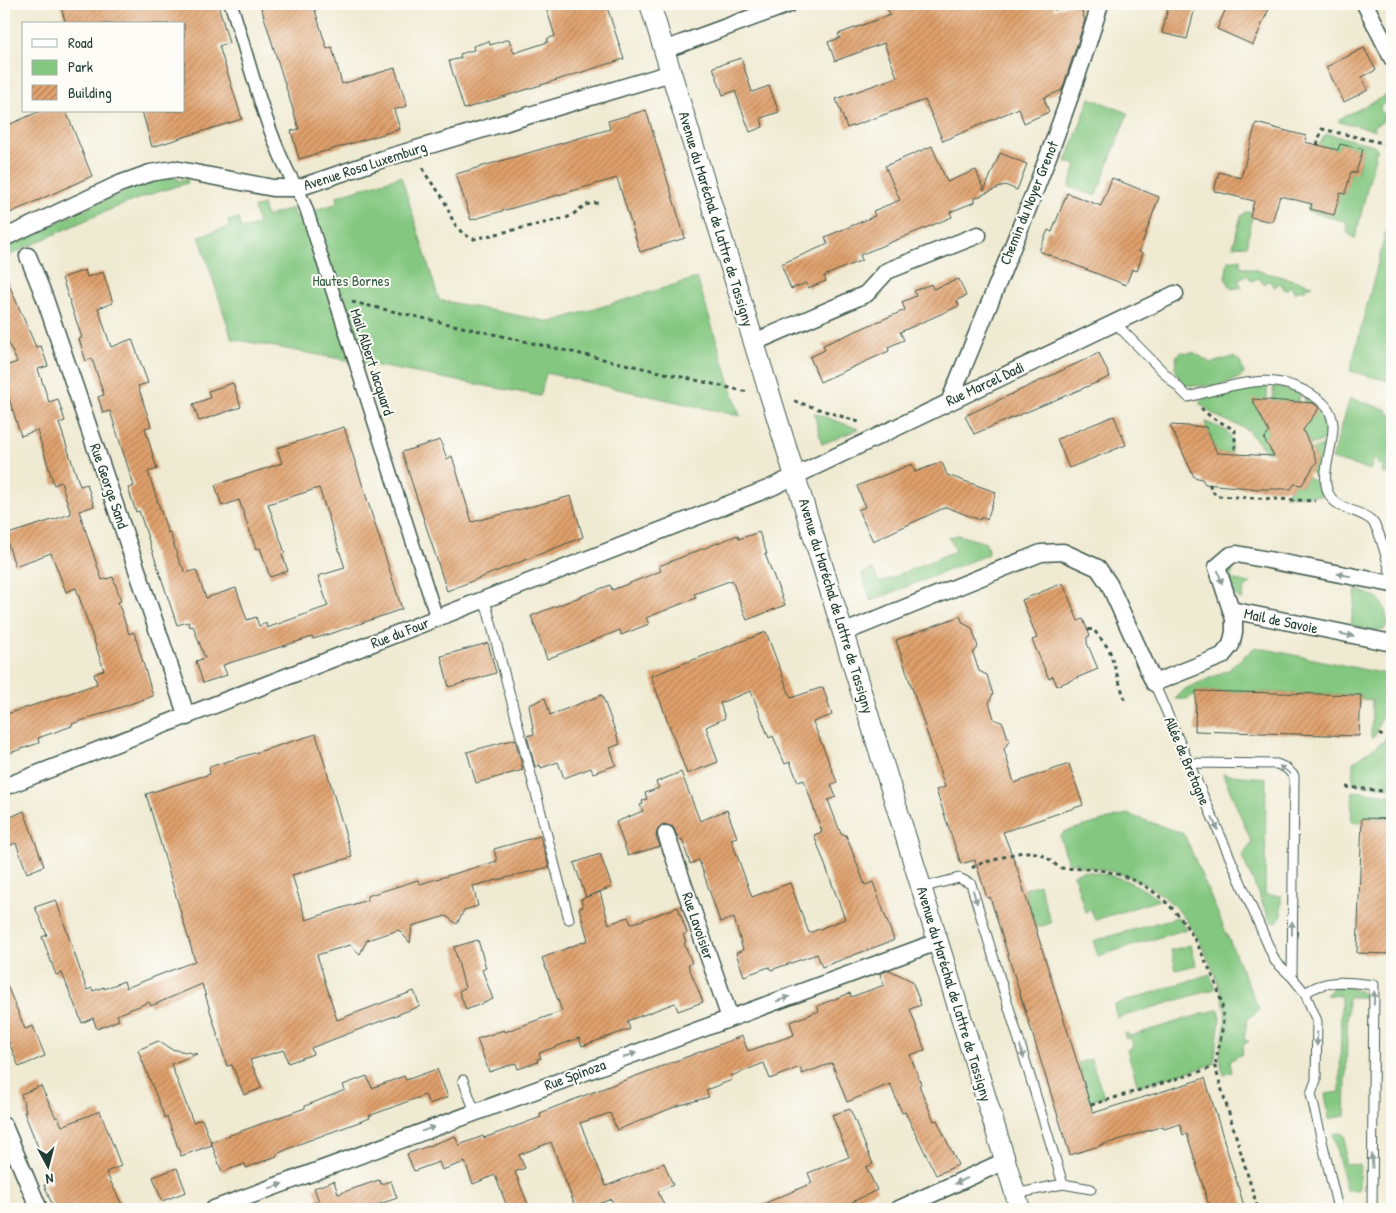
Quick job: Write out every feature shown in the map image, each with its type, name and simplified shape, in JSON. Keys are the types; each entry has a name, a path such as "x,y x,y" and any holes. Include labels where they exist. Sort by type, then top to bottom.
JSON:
{"street":[{"name":"Mail Albert Jacquard","path":"231,4 265,112 287,171 298,188 437,619"},
{"name":"Avenue du Maréchal de Lattre de Tassigny","path":"650,4 730,270 755,342 845,632 921,888 1018,1201"},
{"path":"664,50 788,4"},
{"name":"Chemin du Noyer Grenot","path":"950,400 1052,148 1078,78 1100,4"},
{"path":"1365,4 1392,58"},
{"name":"Avenue Rosa Luxemburg","path":"5,235 119,184 150,173 174,169 273,188 298,188 383,159 671,73"},
{"path":"755,342 866,294 887,271 978,235"},
{"name":"Rue George Sand","path":"28,256 48,305 187,717"},
{"name":"Rue Marcel Dadi","path":"795,475 1175,294"},
{"name":"Rue du Four","path":"4,787 770,488 795,475"},
{"name":"Allée de Bretagne","path":"845,632 1041,553 1063,552 1098,568 1109,584 1154,683"},
{"path":"1231,610 1217,567 1230,555 1236,554 1392,584"},
{"name":"Mail de Savoie","path":"1154,683 1222,656 1227,651 1234,632 1231,610 1392,643"},
{"name":"Rue Lavoisier","path":"666,834 730,1018"},
{"name":"Rue Spinoza","path":"214,1209 938,942"},
{"path":"4,1126 39,1209"},
{"path":"899,1209 1005,1162"}],"lane":[{"path":"1118,321 1121,329 1188,397 1256,380 1284,382 1323,402 1331,414 1333,425 1324,482 1334,502 1363,515 1376,525 1392,577"},
{"path":"485,600 569,918"},
{"name":"Allée de Bretagne","path":"1154,683 1275,961 1305,993 1318,1021 1316,1080 1311,1094 1338,1209"},
{"path":"1188,763 1277,764 1286,768 1294,776 1292,977"},
{"path":"921,888 949,880 964,879 971,884 1063,1184"},
{"path":"1305,993 1316,986 1328,982 1374,986 1372,1209"},
{"path":"463,1080 475,1112"},
{"path":"1018,1201 1063,1184 1091,1189"}],"path":[{"path":"1317,145 1322,129 1386,144"},
{"path":"423,168 432,185 441,194 451,218 462,233 474,239 566,218 573,215 580,207 602,203"},
{"path":"334,298 732,389 771,396 887,431"},
{"path":"1188,397 1211,417 1235,430 1235,454"},
{"path":"1210,484 1216,496 1334,502"},
{"path":"1088,630 1093,629 1105,642 1115,664 1125,700"},
{"path":"1379,734 1386,738"},
{"path":"1346,786 1392,792"},
{"path":"964,879 974,866 1019,852 1036,852 1048,856 1059,868 1089,869 1124,876 1139,882 1158,895 1188,926 1214,979 1223,1018 1215,1067 1258,1209"},
{"path":"1091,1106 1215,1067"}],"green space":[{"path":"1389,94 1392,104 1390,111 1388,104 1384,103 1380,107 1381,112 1386,114 1382,122 1373,127 1376,130 1339,122 1339,119"},
{"path":"1090,98 1128,113 1096,196 1069,187 1076,165 1066,162"},
{"path":"1328,134 1374,145 1377,148 1355,239 1346,231 1347,222 1307,211 1308,203 1311,204 1311,209 1334,215 1340,193 1345,194 1351,172 1357,173 1363,149 1340,144 1338,150 1319,145 1325,135"},
{"name":"Hautes Bornes","path":"401,176 439,300 551,322 697,278 740,416 546,373 540,396 232,339 199,236 229,227 228,221 238,218 241,229 258,225 254,208 263,205 266,217 292,208 295,216 338,203 337,196"},
{"path":"177,177 178,181 187,178 188,183 117,207 4,258 4,247 146,181"},
{"path":"1246,212 1251,212 1250,217 1252,217 1247,245 1233,246 1241,216"},
{"path":"1389,220 1392,220 1392,382 1350,371"},
{"path":"1241,259 1240,266 1313,285 1306,287 1304,292 1302,289 1295,293 1291,286 1285,290 1280,283 1274,287 1269,280 1263,284 1259,278 1252,281 1247,275 1238,280 1242,287 1232,289 1225,278 1228,261"},
{"path":"1182,352 1195,353 1211,363 1233,357 1240,361 1244,374 1230,382 1214,386 1181,385 1175,367 1177,355"},
{"path":"1267,384 1267,400 1260,400 1256,407 1269,432 1265,439 1271,452 1266,451 1246,429 1216,416 1199,403 1210,394 1220,391"},
{"path":"1274,386 1300,393 1299,402 1272,401"},
{"path":"1305,396 1322,408 1329,424 1328,439 1310,445 1303,430 1316,412 1313,403 1304,402"},
{"path":"1350,398 1388,410 1387,415 1392,414 1392,475 1382,473 1383,468 1374,459 1370,470 1332,459"},
{"path":"814,413 859,429 822,444"},
{"path":"1206,422 1228,432 1231,439 1231,454 1217,453 1206,427"},
{"path":"1327,445 1322,474 1316,476 1310,472 1317,461 1312,449"},
{"path":"1307,476 1323,489 1321,496 1284,495 1294,484 1302,485"},
{"path":"958,535 986,543 989,554 871,601 862,574 873,569 879,583 955,551 949,537"},
{"path":"1234,563 1231,579 1251,583 1244,589 1242,601 1233,593 1225,568"},
{"path":"1356,589 1378,598 1384,606 1388,624 1384,630 1374,631 1351,625"},
{"path":"1255,647 1391,675 1392,689 1375,735 1371,738 1372,700 1361,699 1361,695 1197,691 1196,694 1187,699 1175,699 1185,689 1228,670"},
{"path":"1392,709 1392,788 1353,783 1353,762 1384,741 1387,735 1385,730"},
{"path":"1223,774 1266,778 1265,895 1281,896 1281,916 1276,923 1270,921 1242,856 1252,843"},
{"path":"1353,791 1392,795 1392,819 1362,818 1362,823 1351,822"},
{"path":"1127,814 1184,834 1259,1010 1247,1020 1244,1040 1249,1041 1243,1045 1242,1054 1230,1061 1232,1072 1224,1075 1221,1066 1220,1050 1225,1012 1221,992 1209,961 1187,921 1173,905 1142,882 1102,869 1078,866 1077,862 1069,864 1060,837 1064,832"},
{"path":"1082,871 1113,876 1132,883 1159,900 1095,920 1091,910 1085,912 1074,874"},
{"path":"1039,884 1051,923 1036,928 1024,889"},
{"path":"1178,917 1187,929 1098,956 1093,941"},
{"path":"1191,945 1196,965 1176,970 1171,950"},
{"path":"1210,974 1215,989 1117,1018 1114,1005"},
{"path":"1349,987 1360,991 1366,997 1348,997 1345,1116 1329,1119 1325,1094 1340,1092 1341,996 1326,995 1333,988"},
{"path":"1219,1009 1220,1020 1214,1064 1138,1086 1127,1050 1133,1047 1131,1038 1126,1039 1124,1034 1128,1033 1130,1036"},
{"path":"1091,1059 1104,1097 1090,1102 1078,1063"},
{"path":"1340,1133 1345,1136 1345,1164 1360,1165 1359,1190 1346,1190 1333,1134"}],"building":[{"path":"60,4 218,4 229,43 219,46 242,119 152,147 142,112 185,112 185,22 65,22"},
{"path":"260,4 313,4 327,49 332,47 342,84 395,68 407,106 394,110 400,129 299,159 291,131 299,129"},
{"path":"545,4 606,4 624,59 464,109 449,61 461,58 460,54 474,50 473,46 489,41 490,45 509,39 514,53 548,42 547,39 555,36"},
{"path":"886,4 1053,4 1054,10 1071,4 1079,4 1085,20 1062,90 1044,98 1049,112 1024,123 1019,108 943,141 925,100 847,128 836,99 897,77 884,43 835,61 828,42 840,38 838,34 890,15"},
{"path":"1169,4 1196,4 1187,39 1162,33"},
{"path":"1228,4 1240,10 1243,4 1271,4 1253,45 1217,29"},
{"path":"1364,48 1376,70 1362,77 1368,90 1344,102 1326,67"},
{"path":"741,58 752,92 769,86 779,112 761,118 763,127 750,132 735,91 723,95 713,67"},
{"path":"646,110 685,238 640,252 617,178 471,220 456,174 610,129 608,121"},
{"path":"38,112 66,112 92,176 10,213 4,201 4,127"},
{"path":"1256,123 1306,136 1305,142 1338,150 1340,144 1363,149 1356,173 1351,172 1345,194 1340,193 1334,215 1310,209 1312,204 1280,196 1272,222 1250,217 1254,201 1214,191 1219,172 1241,178"},
{"path":"932,146 947,182 976,170 984,191 1000,153 1027,164 1017,190 1005,185 975,198 975,202 950,212 952,217 860,255 862,260 824,276 826,281 808,288 806,283 791,289 781,264 828,244 825,237 875,216 873,211 900,200 885,166"},
{"path":"1112,178 1159,197 1139,252 1143,253 1137,271 1132,269 1126,285 1039,251 1048,230 1052,232 1067,193 1101,206"},
{"path":"85,270 87,277 103,272 113,303 98,308 111,347 132,339 148,383 138,386 151,426 145,428 157,469 148,472 179,561 186,573 196,570 206,598 236,588 247,620 256,617 259,626 266,623 267,628 328,606 318,576 345,568 319,488 268,504 285,553 282,554 288,571 270,577 260,548 256,549 239,500 222,506 215,485 282,463 277,448 344,427 402,609 336,632 313,639 312,637 223,665 227,675 203,683 196,661 205,658 193,626 190,627 188,622 177,625 139,511 136,512 128,488 134,486 110,411 103,413 98,397 104,395 92,359 86,361 79,339 82,338 62,278"},
{"path":"4,273 36,347 41,346 48,366 38,369 49,402 58,399 65,421 59,423 80,486 87,484 94,506 79,511 102,580 113,577 121,601 118,602 129,634 134,632 153,696 72,724 72,726 38,738 39,743 4,755 4,715 97,684 94,674 104,670 76,588 66,592 51,553 15,566 5,535 71,514 61,482 54,485 37,430 21,436 4,383 4,381 10,379 6,366 17,362 4,333"},
{"path":"959,279 966,296 957,300 959,306 900,332 904,340 888,347 889,351 820,382 810,357 825,350 823,345 905,310 902,302 916,296 914,291 931,284 933,289"},
{"path":"1099,353 1110,377 974,434 965,416"},
{"path":"233,383 241,407 199,421 193,404 210,398 208,391"},
{"path":"1252,399 1313,403 1319,408 1303,430 1317,461 1302,485 1294,484 1291,489 1260,489 1205,484 1202,479 1194,477 1170,425 1206,427 1217,453 1274,456 1264,439 1269,432"},
{"path":"1114,416 1126,445 1069,468 1057,439"},
{"path":"440,440 447,459 452,456 472,522 571,496 583,537 447,591 402,452"},
{"path":"942,462 947,475 996,492 987,520 981,517 980,520 946,507 873,541 858,510 865,507 857,486 912,464 915,472"},
{"path":"759,532 767,554 765,554 785,605 747,620 732,580 694,594 696,598 646,618 649,624 621,635 620,630 547,659 531,616 610,585 612,590 661,571 659,566 738,535 739,539"},
{"path":"1063,583 1078,621 1083,619 1090,636 1087,637 1087,643 1098,669 1057,686 1053,676 1049,679 1032,640 1037,638 1022,600"},
{"path":"960,616 963,623 972,628 978,647 973,653 979,671 987,675 993,694 989,702 994,719 1003,723 1009,741 1004,749 1014,783 1069,764 1083,805 1003,832 1016,865 1093,1113 1205,1078 1245,1209 1210,1209 1187,1134 1183,1135 1180,1124 1164,1129 1163,1126 1070,1155 990,897 987,898 975,860 961,864 936,790 945,787 896,640"},
{"path":"766,632 791,698 823,687 832,715 813,722 837,782 831,785 836,797 828,800 841,834 846,835 865,885 873,882 894,940 822,967 817,954 771,970 769,967 744,976 736,953 743,950 734,918 720,922 699,860 690,864 682,839 679,840 673,827 663,824 658,828 656,837 660,846 628,856 616,822 643,811 640,805 643,804 642,801 647,799 645,793 659,788 656,782 681,772 700,821 727,810 737,837 731,839 752,897 790,883 809,933 845,919 814,835 822,832 804,780 798,782 790,762 785,764 773,736 769,738 751,691 720,703 725,718 706,727 718,762 687,774 651,676"},
{"path":"488,643 496,673 449,687 441,656"},
{"path":"1196,691 1361,695 1359,736 1195,731"},
{"path":"602,695 620,744 610,748 616,765 593,773 591,768 564,778 558,762 541,768 540,765 535,767 527,736 534,734 529,705 545,698 550,715"},
{"path":"316,734 352,857 292,875 306,920 367,900 367,896 418,880 420,884 497,861 494,849 540,836 549,867 473,886 478,906 464,910 457,924 446,916 412,926 410,943 399,930 367,940 360,954 350,945 317,955 337,1020 414,991 420,1006 311,1048 313,1054 288,1063 284,1050 250,1060 262,1088 244,1095 232,1065 227,1066 202,984 151,1006 149,1002 117,1015 119,1020 97,1029 93,1018 82,1023 62,973 56,975 42,937 47,935 35,907 56,900 87,990 92,988 93,991 104,987 104,989 124,981 126,988 195,961 146,794 210,774 209,767"},
{"path":"515,739 523,770 476,783 467,752"},
{"path":"24,811 44,866 27,873 16,843 4,848 4,820"},
{"path":"1362,818 1392,819 1392,954 1357,953"},
{"path":"600,854 612,887 586,897 574,863"},
{"path":"600,892 609,924 628,917 631,924 678,907 687,933 683,935 686,942 684,943 692,963 688,965 703,1002 678,1011 675,1003 627,1021 630,1029 582,1046 579,1038 539,1053 541,1058 537,1059 538,1062 518,1069 516,1063 489,1072 477,1039 504,1030 505,1032 562,1011 542,958 588,940 579,908 583,907 581,899"},
{"path":"478,940 486,968 482,970 493,999 466,1010 459,991 465,988 454,947"},
{"path":"889,970 912,981 921,1005 910,1009 925,1050 910,1055 921,1084 919,1085 934,1121 937,1120 958,1165 936,1175 905,1112 902,1113 890,1084 847,1102 832,1063 802,1074 800,1067 770,1079 764,1063 731,1076 732,1080 706,1090 709,1097 677,1106 617,1130 610,1113 580,1123 606,1186 664,1163 673,1185 658,1192 666,1209 616,1209 611,1199 587,1209 576,1209 551,1142 519,1155 525,1168 515,1172 530,1209 508,1209 495,1175 473,1184 465,1162 442,1170 439,1162 414,1171 407,1154 455,1136 459,1145 483,1136 484,1138 541,1117 540,1113 583,1096 742,1036 748,1051 794,1035 790,1022 819,1011 817,1006 850,993 851,997 884,985 880,974"},
{"path":"4,978 25,1029 33,1026 45,1056 19,1067 4,1030"},
{"path":"158,1041 171,1049 197,1054 171,1064 193,1122 202,1119 212,1145 181,1156 167,1117 165,1118 138,1050"},
{"path":"437,1069 448,1097 429,1104 425,1095 369,1116 370,1118 299,1144 277,1154 277,1156 246,1168 245,1164 222,1172 211,1142 305,1108 305,1106 345,1090 343,1085 367,1076 372,1088 404,1076 406,1080"},
{"path":"41,1086 56,1118 58,1117 62,1126 100,1111 121,1166 106,1172 124,1209 54,1209 44,1185 52,1182 24,1112 26,1112 21,1094"},
{"path":"850,1109 873,1164 866,1167 877,1190 838,1209 752,1209 812,1183 808,1173 849,1157 832,1115"},
{"path":"177,1168 186,1192 162,1201 153,1177"},
{"path":"379,1180 381,1184 391,1181 397,1198 366,1209 301,1209 301,1207 319,1201 314,1188 334,1181 338,1194"}]}
